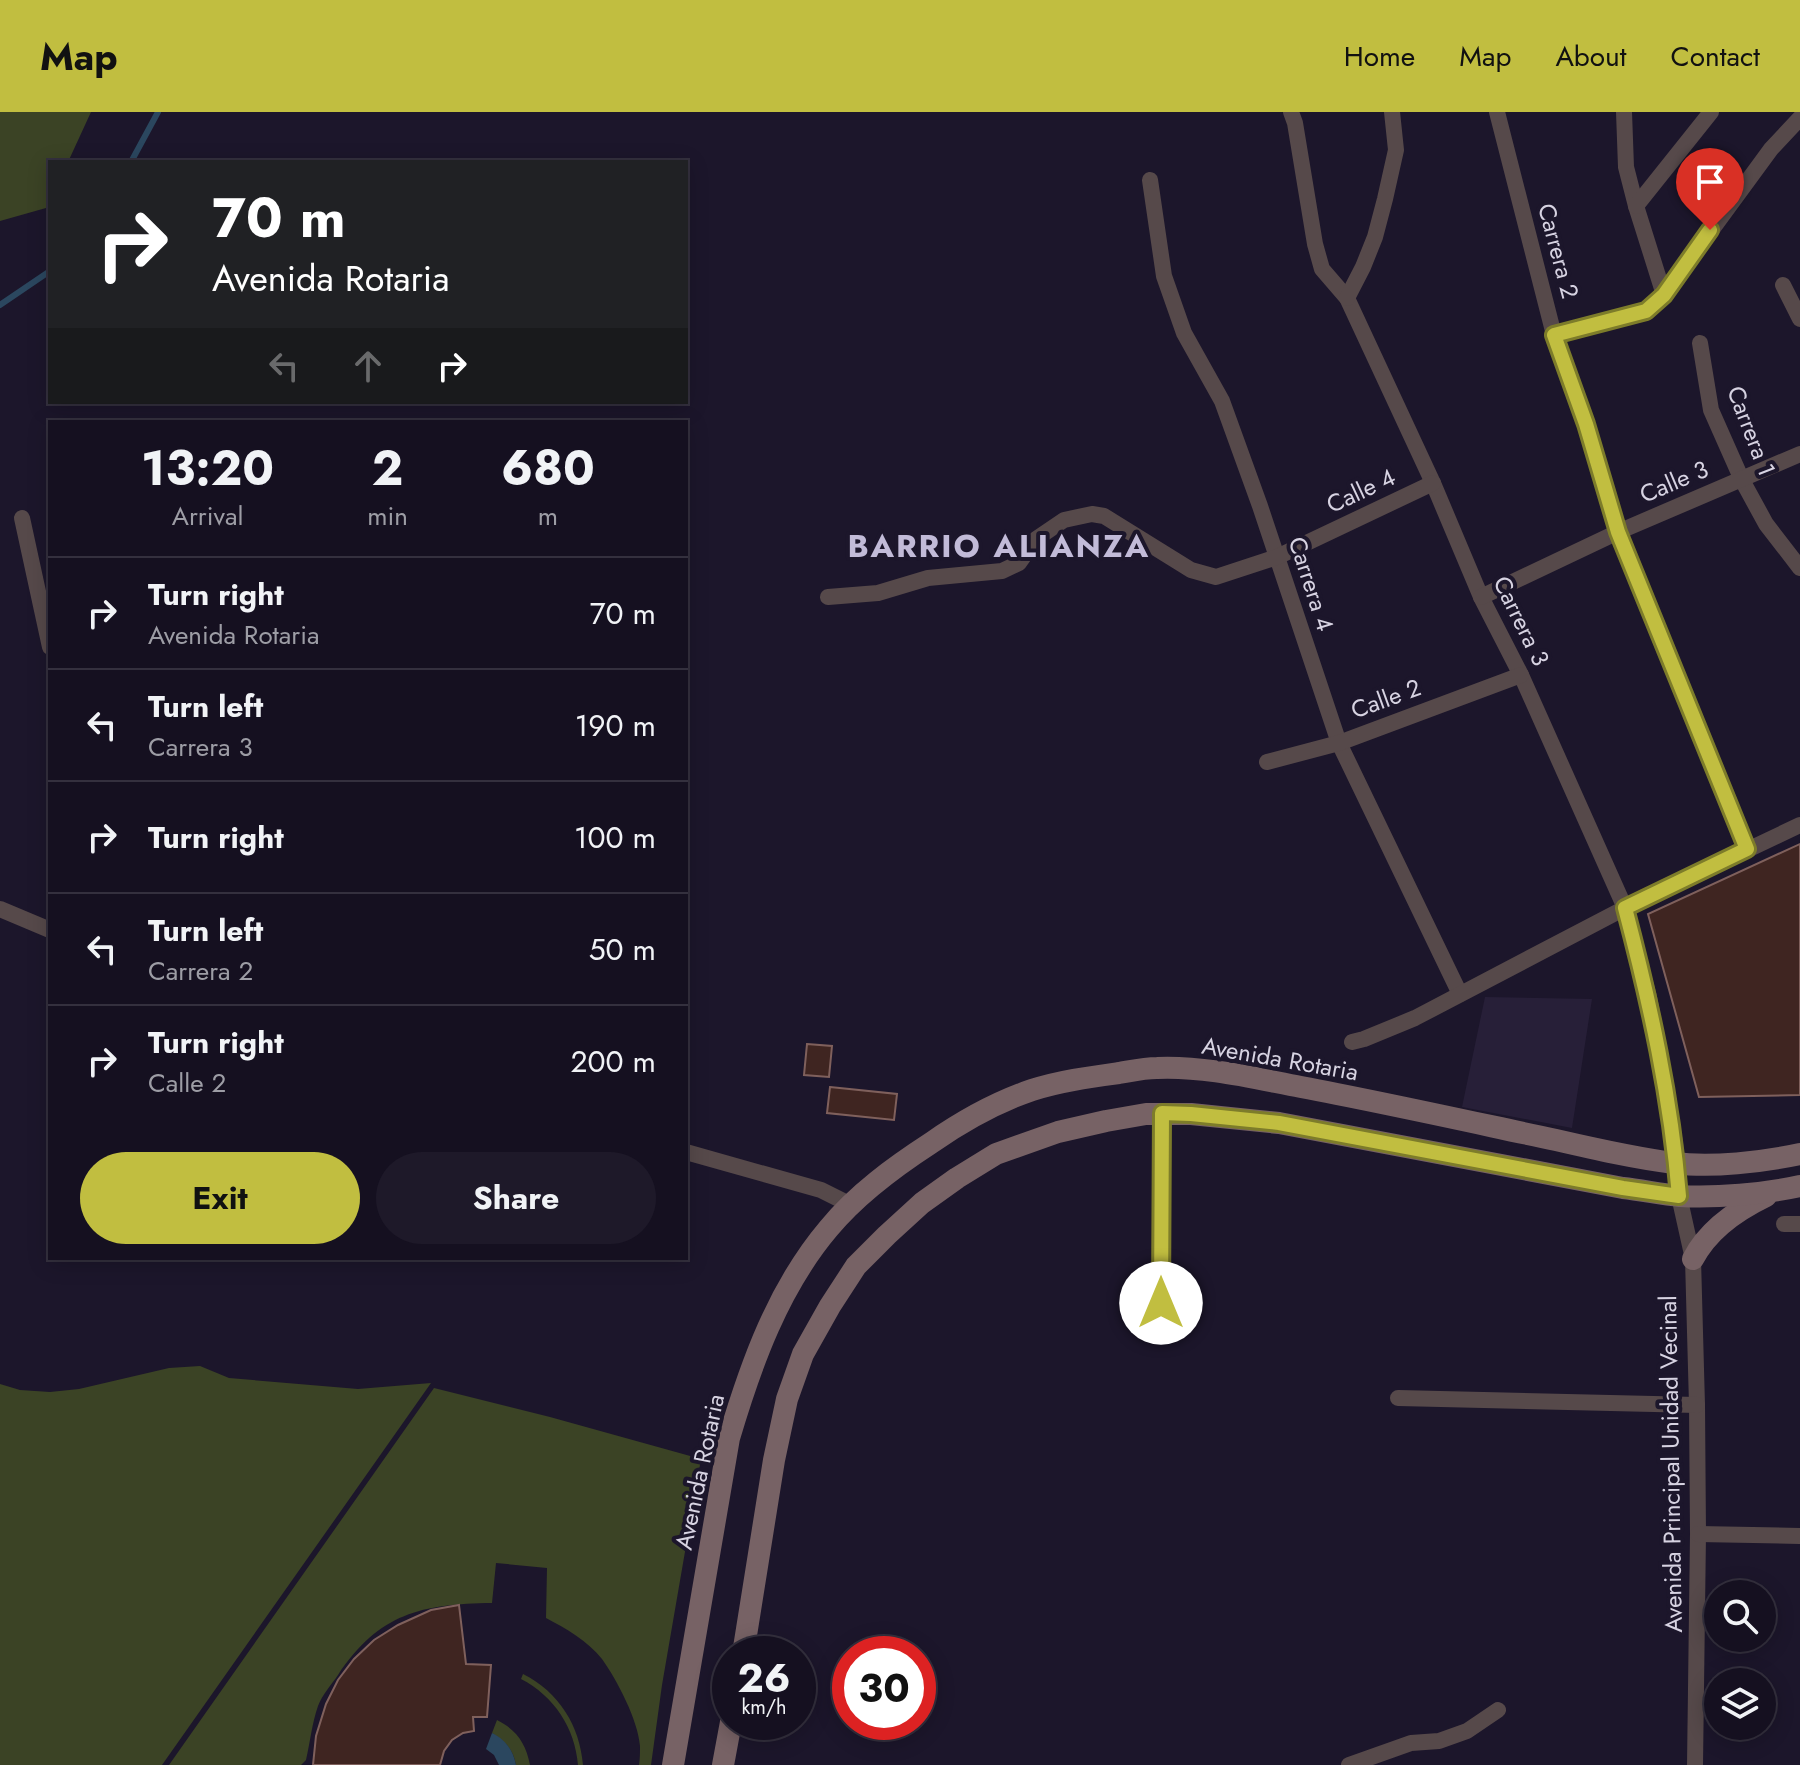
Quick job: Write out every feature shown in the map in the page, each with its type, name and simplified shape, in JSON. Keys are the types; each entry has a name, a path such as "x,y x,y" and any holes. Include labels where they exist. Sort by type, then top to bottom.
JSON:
{"main road":[{"name":"Avenida Rotaria","path":"673,1765 729,1438 757,1353 794,1275 829,1227 894,1167 985,1111 1032,1090 1087,1077 1156,1068 1211,1070 1677,1164 1741,1163 1800,1154"},
{"path":"746,1636 774,1460 787,1399 803,1354 856,1266 922,1203 996,1154 1070,1129 1106,1121 1162,1113 1191,1114 1279,1123 1679,1196 1790,1188"},
{"path":"1693,1259 1709,1237 1744,1207 1790,1188"},
{"path":"723,1765 728,1740"}],"street":[{"name":"Carrera 3","path":"1291,112 1322,269 1347,298 1625,908 1652,1012 1677,1164"},
{"path":"1347,298 1375,237 1385,199 1396,150 1392,112"},
{"name":"Carrera 2","path":"1497,112 1554,335 1586,424 1618,532 1747,849"},
{"path":"1624,112 1626,167 1664,295"},
{"path":"1636,206 1711,112"},
{"path":"1554,335 1646,311 1664,295 1771,149 1800,118"},
{"name":"Carrera 4","path":"1150,180 1164,276 1184,333 1222,401 1339,743 1460,994"},
{"path":"1783,285 1800,319"},
{"name":"Carrera 1","path":"1700,343 1711,410 1742,480 1766,524 1800,568"},
{"name":"Calle 3","path":"1481,597 1618,532 1800,454"},
{"name":"Calle 4","path":"828,597 878,593 928,578 1002,571 1019,563 1036,539 1064,520 1092,514 1104,516 1191,570 1216,577 1277,557 1433,483"},
{"path":"22,518 48,638"},
{"name":"Calle 2","path":"1267,762 1339,743 1521,675"},
{"path":"1358,1040 1404,1024 1625,908 1800,825"},
{"path":"0,909 48,929"},
{"path":"1161,1303 1162,1113"},
{"path":"688,1153 821,1190 851,1205"},
{"name":"Avenida Principal Unidad Vecinal","path":"1677,1164 1679,1196 1693,1259 1698,1534 1695,1765"},
{"path":"1398,1398 1697,1405"},
{"path":"1698,1534 1800,1536"},
{"path":"1349,1765 1411,1743 1439,1741 1467,1731 1498,1710"}],"shaded area":[{"path":"1485,997 1592,999 1572,1128 1462,1107"}],"green space":[{"path":"0,112 91,112 69,160 48,160 46,208 0,221"},
{"path":"200,1366 229,1378 358,1389 431,1383 162,1765 0,1765 0,1384 20,1390 50,1392 79,1389 169,1368"},
{"path":"434,1388 701,1459 651,1765 639,1765 640,1746 635,1724 620,1689 602,1659 583,1641 546,1618 547,1568 496,1563 492,1603 444,1606 404,1616 386,1625 354,1654 320,1702 306,1760 301,1765 169,1765"},
{"path":"523,1674 547,1690 565,1712 577,1737 583,1765 578,1765 572,1738 561,1714 543,1694 521,1679"},
{"path":"497,1720 520,1738 530,1765 516,1765 508,1746 492,1733"}],"water":[{"path":"492,1733 508,1746 516,1765 499,1765 494,1755 486,1749"}],"building":[{"path":"1800,844 1800,1095 1699,1097 1648,914"},
{"path":"807,1044 832,1046 829,1077 804,1075"},
{"path":"830,1087 897,1094 894,1120 827,1113"},
{"path":"459,1605 466,1664 491,1665 487,1717 473,1717 474,1731 452,1740 444,1751 440,1765 313,1765 316,1736 326,1704 338,1680 354,1659 374,1640 398,1625 431,1610"}],"waterway":[{"path":"132,160 158,112"},
{"path":"0,305 48,272"}],"district":[{"name":"BARRIO ALIANZA","path":"999,546"}],"route":[{"path":"1161,1303 1162,1113 1279,1123 1679,1196 1675,1143 1663,1071 1649,997 1625,908 1747,849 1618,532 1586,424 1554,335 1646,311 1664,295 1710,230"}]}
